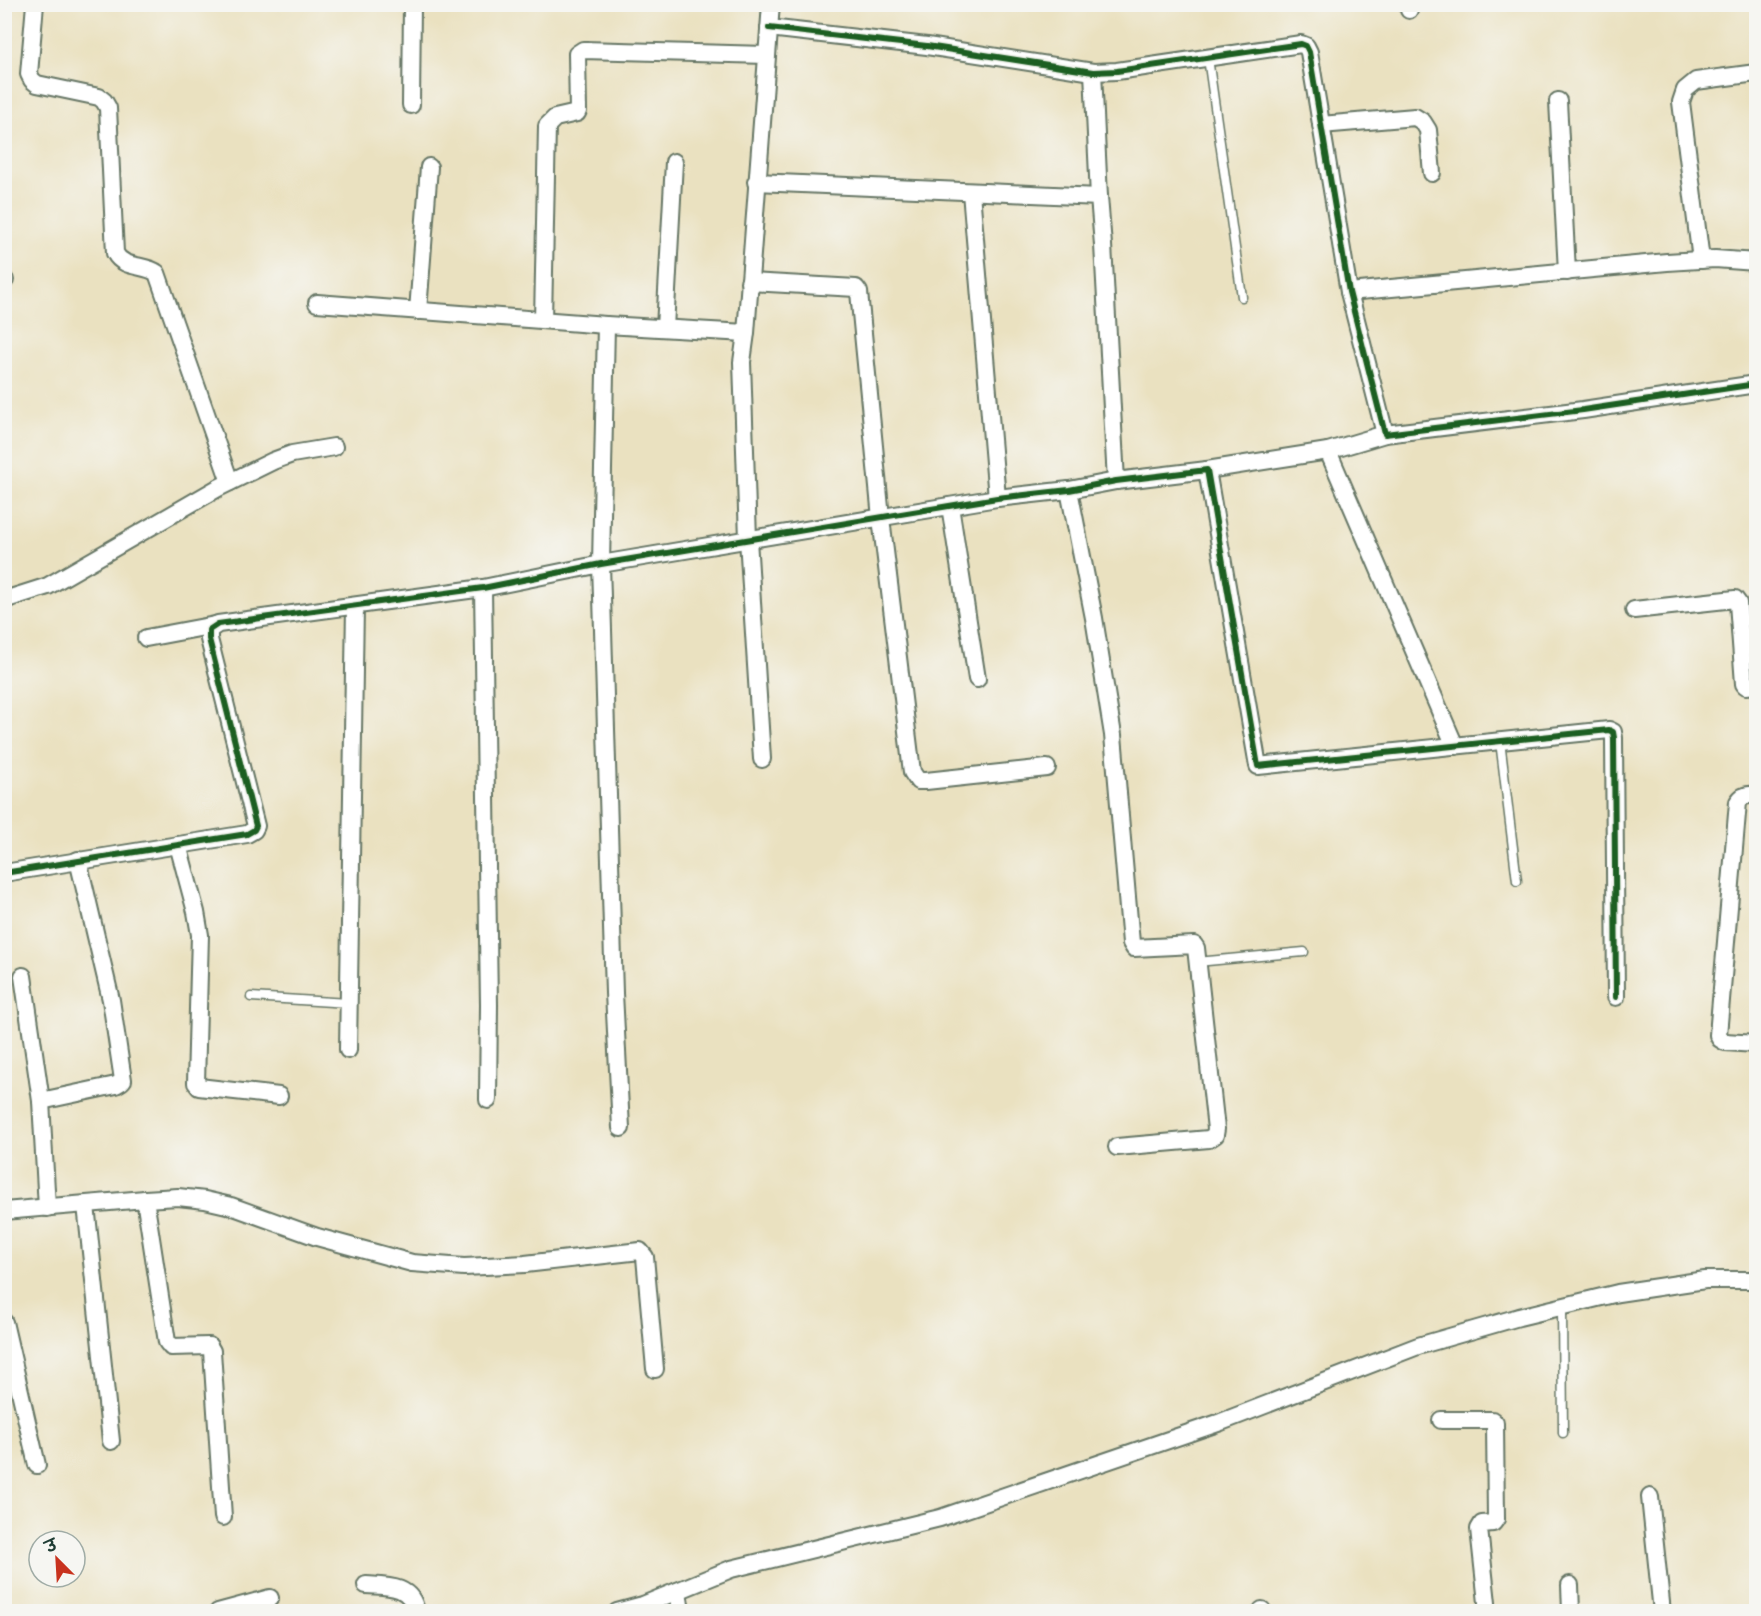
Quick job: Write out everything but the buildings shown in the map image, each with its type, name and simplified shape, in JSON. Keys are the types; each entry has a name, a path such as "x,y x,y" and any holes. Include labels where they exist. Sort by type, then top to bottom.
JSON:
{"street":[{"path":"35,4 29,74 38,84 99,97 108,108 116,253 118,259 125,263 157,273 230,482"},
{"path":"411,105 412,4"},
{"path":"762,759 748,539 742,362 771,4"},
{"path":"769,28 927,46 1093,72 1117,71 1301,44 1306,46 1310,52 1349,292 1385,434"},
{"path":"543,320 547,126 555,118 578,111 579,51 767,55"},
{"path":"1093,72 1116,481"},
{"path":"1701,260 1681,102 1685,90 1696,81 1756,73"},
{"path":"1558,101 1567,272"},
{"path":"1321,125 1415,117 1423,122 1428,130 1432,173"},
{"path":"665,328 674,162"},
{"path":"418,311 429,167"},
{"path":"756,182 1099,197"},
{"path":"971,192 997,498"},
{"path":"1349,292 1701,260 1756,262"},
{"path":"748,282 858,289 881,518 910,761 914,777 918,781 926,781 1047,768"},
{"path":"317,303 746,333"},
{"path":"606,325 601,564 613,981 621,1128"},
{"path":"146,638 215,625 483,588 601,564 997,498 1069,490 1116,481 1207,470 1328,451 1385,434 1583,410 1756,384"},
{"path":"4,600 48,586 230,482 283,457 334,447"},
{"path":"1328,451 1455,746"},
{"path":"1207,470 1258,766 1608,730 1612,732 1614,738 1616,997"},
{"path":"1069,490 1094,618 1113,735 1131,944 1134,948 1194,945 1196,948 1216,1129 1215,1135 1209,1139 1117,1147"},
{"path":"950,506 977,679"},
{"path":"483,588 489,1005 488,1100"},
{"path":"1634,610 1735,600 1738,603 1744,684 1746,686 1756,685"},
{"path":"348,1050 355,606"},
{"path":"4,873 247,834 254,830 256,825 209,639 209,630 215,625"},
{"path":"1756,795 1749,794 1740,798 1738,802 1718,1035 1720,1040 1725,1042 1756,1044"},
{"path":"178,844 200,935 196,1083 199,1087 279,1096"},
{"path":"41,1101 116,1085 123,1080 111,1000 78,861"},
{"path":"23,976 41,1101 47,1208"},
{"path":"4,1211 145,1198 178,1197 205,1200 231,1206 316,1237 412,1263 464,1267 525,1264 640,1251 645,1257 655,1369"},
{"path":"145,1198 167,1342 171,1347 209,1346 212,1351 223,1517"},
{"path":"86,1205 111,1441"},
{"path":"617,1611 643,1605 731,1569 940,1518 1221,1422 1418,1346 1519,1317 1618,1293 1705,1280 1756,1280"},
{"path":"4,1322 37,1466"},
{"path":"1441,1420 1492,1420 1495,1423 1496,1519 1493,1523 1482,1524 1479,1529 1488,1611"},
{"path":"1650,1497 1662,1611"},
{"path":"366,1585 384,1586 402,1591 411,1597 416,1611"},
{"path":"1570,1585 1571,1611"},
{"path":"678,1591 681,1611"},
{"path":"218,1611 270,1598"}],"lane":[{"path":"1208,58 1242,297"},
{"path":"1500,741 1517,881"},
{"path":"1197,962 1304,952"},
{"path":"251,997 348,1003"},
{"path":"1562,1307 1563,1432"}],"cycle path":[{"path":"769,28 927,46 1093,72 1117,71 1301,44 1306,46 1309,52 1349,292 1385,434 1583,410 1756,384"},
{"path":"4,873 247,834 254,830 256,826 209,639 209,630 218,624 483,588 601,564 997,498 1207,470 1258,766 1609,730 1613,732 1616,997"}]}
